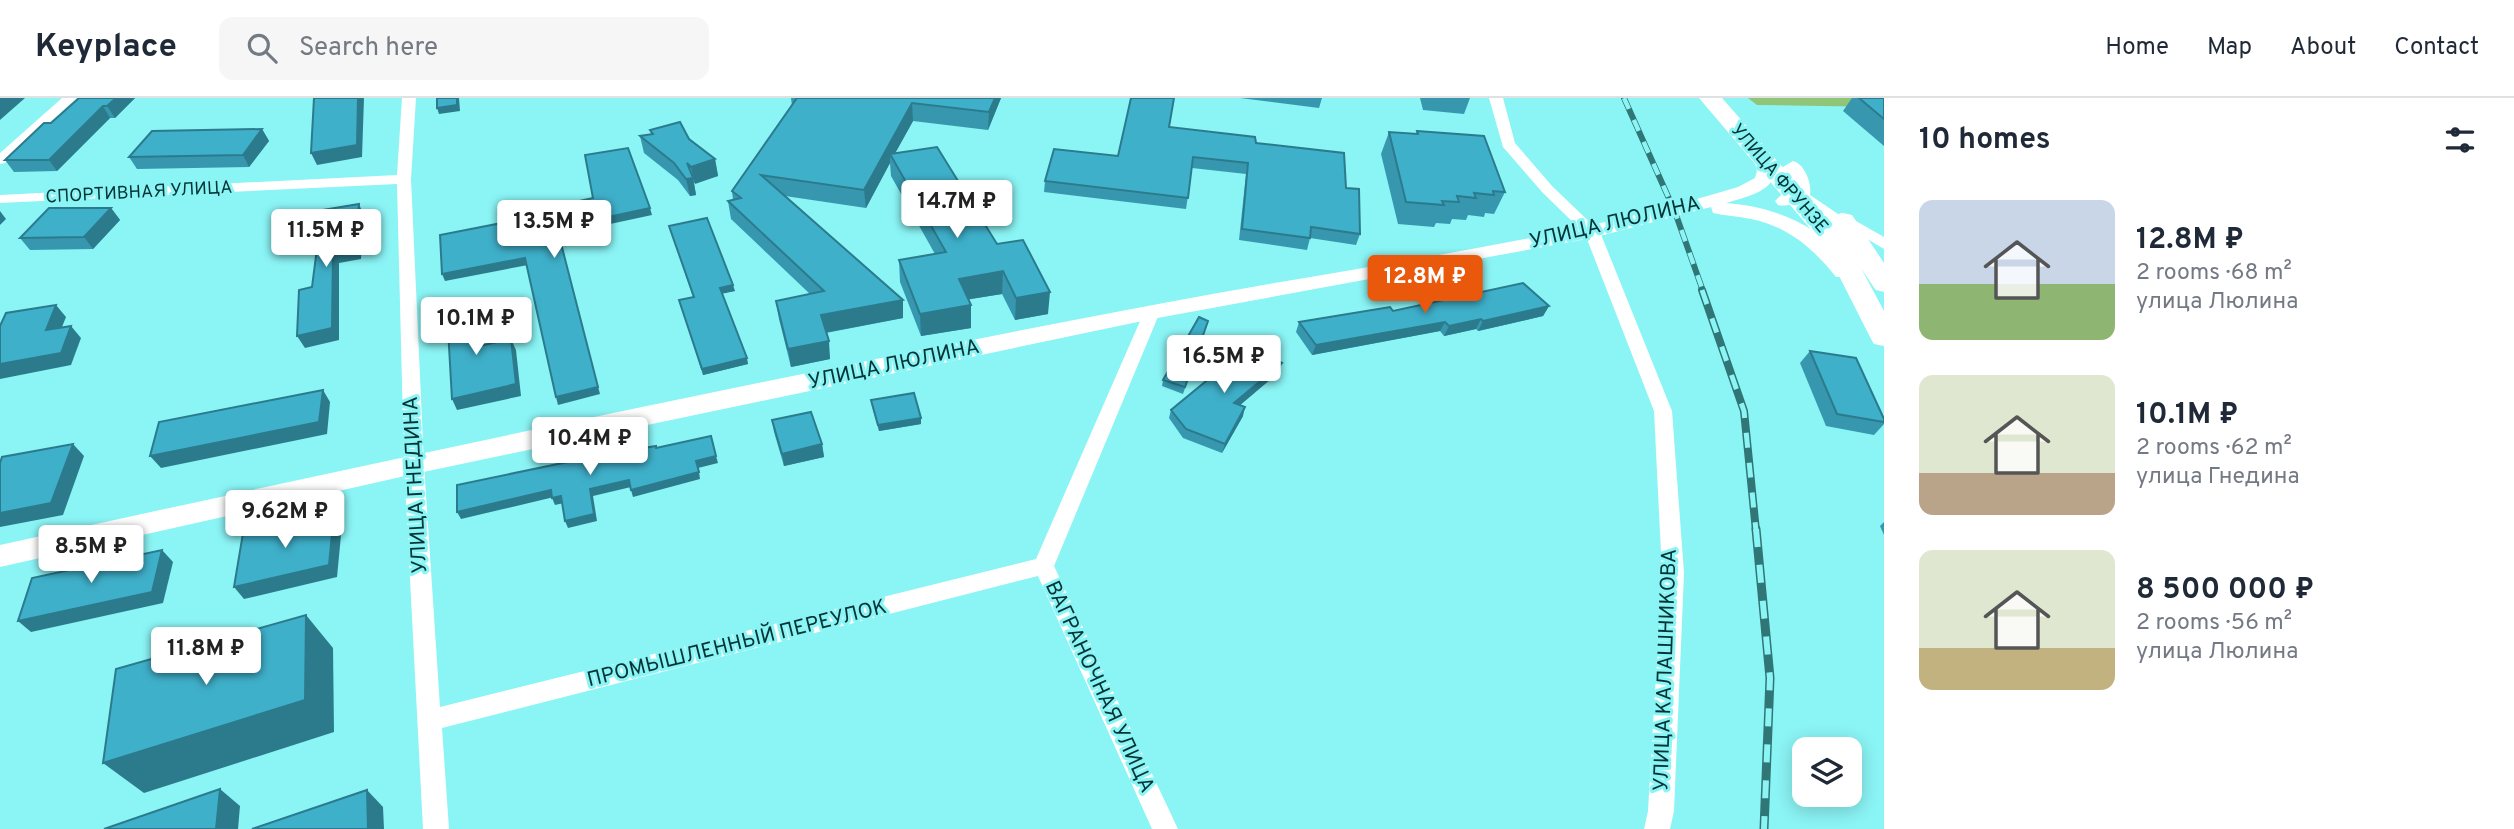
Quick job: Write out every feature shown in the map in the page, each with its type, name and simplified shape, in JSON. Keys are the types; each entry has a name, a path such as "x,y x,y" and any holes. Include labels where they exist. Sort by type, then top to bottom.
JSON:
{"highway":[{"name":"УЛИЦА ФРУНЗЕ","path":"1710,98 1799,198 1831,239 1884,337"},
{"name":"УЛИЦА ФРУНЗЕ","path":"1726,98 1842,218 1884,284"}],"main road":[{"path":"1753,188 1764,181 1766,176 1763,159"},
{"path":"1793,167 1801,189 1799,198"},
{"name":"УЛИЦА ЛЮЛИНА","path":"0,556 414,464 1152,312 1592,232 1675,212 1753,188"},
{"path":"1753,188 1777,190 1817,207 1846,232 1884,284"},
{"path":"1675,212 1799,198"},
{"path":"1720,209 1761,213 1804,232 1824,247 1858,289"}],"street":[{"path":"0,160 70,98"},
{"name":"УЛИЦА ГНЕДИНА","path":"409,98 404,179 414,464 436,829"},
{"name":"УЛИЦА КАЛАШНИКОВА","path":"1496,98 1508,144 1546,189 1592,232 1663,411 1673,573 1661,811 1657,829"},
{"name":"СПОРТИВНАЯ УЛИЦА","path":"0,199 404,179"},
{"path":"1842,218 1884,243"},
{"name":"ВАГРАНОЧНАЯ УЛИЦА","path":"1152,312 1044,566 1165,829"},
{"name":"ПРОМЫШЛЕННЫЙ ПЕРЕУЛОК","path":"429,721 1044,566"}],"green space":[{"path":"1748,98 1884,98 1884,107 1757,105"}],"building":[{"path":"79,98 116,98 103,106 49,160 5,160 44,123 51,123"},
{"path":"314,98 358,98 357,145 311,153"},
{"path":"437,98 457,98 457,105 437,108"},
{"path":"797,98 995,98 989,112 912,103 864,190 761,175 903,300 821,315 829,341 788,349 776,301 824,291 728,201 741,198 732,191"},
{"path":"1131,98 1174,98 1169,127 1255,137 1256,143 1344,153 1346,188 1359,189 1360,234 1311,227 1310,238 1242,229 1248,163 1193,157 1188,198 1045,181 1054,149 1118,156"},
{"path":"1859,98 1884,98 1884,119"},
{"path":"680,122 689,139 715,159 691,167 687,163 693,178 686,179 674,163 640,136 653,134 650,130"},
{"path":"262,129 243,155 129,157 152,131"},
{"path":"1417,131 1484,136 1505,192 1493,191 1494,195 1474,193 1476,198 1457,196 1459,202 1442,201 1444,205 1406,202 1389,132 1418,134"},
{"path":"937,147 997,244 1023,240 1050,292 1016,298 1003,271 959,279 971,305 920,314 899,260 946,252 890,154"},
{"path":"628,148 650,208 557,228 598,387 556,397 525,258 442,274 440,235 517,220 516,215 593,198 585,155"},
{"path":"359,204 355,247 333,251 332,328 297,336 299,290 312,287 322,210"},
{"path":"49,208 111,208 84,237 20,238"},
{"path":"707,218 733,285 720,288 747,358 702,369 679,300 694,297 669,226"},
{"path":"1523,283 1549,306 1483,321 1481,319 1449,326 1445,322 1316,345 1299,322 1390,307 1393,311"},
{"path":"56,305 46,330 71,326 61,353 0,364 0,326 6,313"},
{"path":"477,305 479,346 511,339 516,384 452,399 447,311"},
{"path":"1199,317 1208,321 1185,387 1163,380"},
{"path":"1250,345 1282,363 1234,403 1245,407 1225,444 1186,429 1171,410"},
{"path":"1810,351 1856,358 1884,422 1837,414"},
{"path":"323,390 319,422 150,456 159,422"},
{"path":"914,393 921,418 878,425 871,400"},
{"path":"811,412 822,444 782,454 772,420"},
{"path":"711,436 716,456 696,461 699,472 631,490 629,480 590,489 594,514 565,521 561,496 552,498 551,490 457,512 457,485 601,455 656,448"},
{"path":"73,444 51,503 0,513 2,457"},
{"path":"334,513 329,565 234,587 243,533"},
{"path":"162,550 152,592 18,621 32,578"},
{"path":"306,615 305,700 103,763 116,669"},
{"path":"220,789 216,829 104,829"},
{"path":"367,790 368,829 252,829"}],"railway":[{"path":"1624,98 1675,212 1703,291"},
{"path":"1702,290 1744,411 1756,531"},
{"path":"1756,529 1770,678 1764,829"}]}
